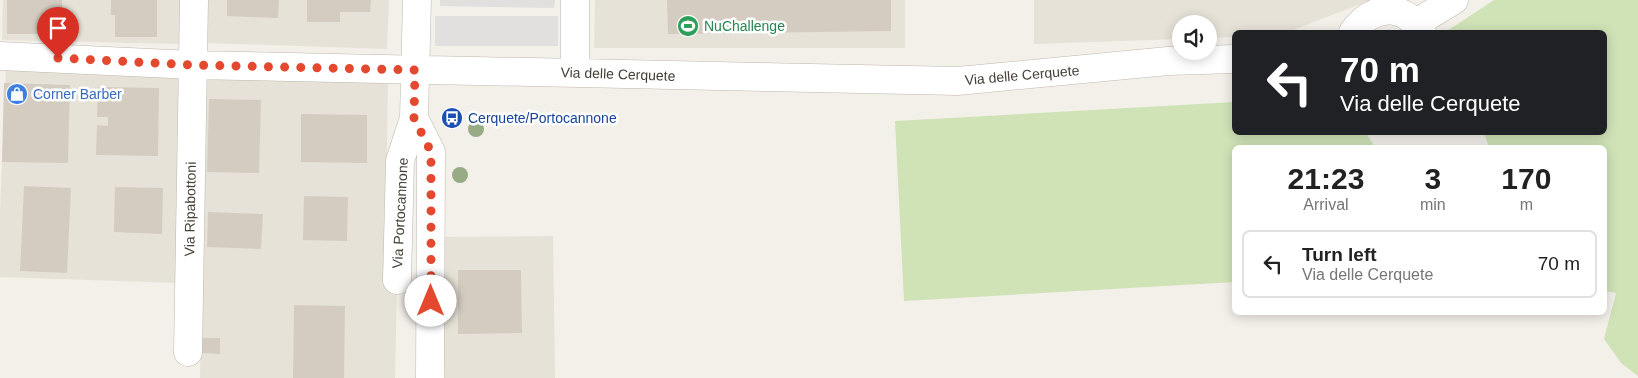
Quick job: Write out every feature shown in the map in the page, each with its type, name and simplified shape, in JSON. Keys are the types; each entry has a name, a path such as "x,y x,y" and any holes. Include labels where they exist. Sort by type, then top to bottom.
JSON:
{"street":[{"name":"Via Ripabottoni","path":"188,352 194,0"},
{"name":"Via Portocannone","path":"397,280 400,160 414,118 417,0"},
{"path":"575,0 575,73"},
{"path":"1355,30 1362,21 1375,13 1389,10 1404,14 1419,28 1454,0"},
{"name":"Via delle Cerquete","path":"0,56 193,65 958,81 1168,61 1232,59"},
{"name":"Via Portocannone","path":"414,118 431,152 430,378"}],"shaded area":[{"path":"3,0 181,0 180,44 2,40"},
{"path":"207,0 389,0 387,49 205,43"},
{"path":"440,0 555,0 554,8 440,6"},
{"path":"595,0 905,0 905,48 594,48"},
{"path":"1034,0 1371,0 1293,30 1232,30 1232,37 1217,38 1217,15 1172,15 1172,39 1034,44"},
{"path":"435,16 558,16 558,46 435,46"},
{"path":"6,68 183,74 177,283 0,277 0,211"},
{"path":"205,75 388,78 385,283 397,285 395,378 200,378"},
{"path":"553,236 555,378 445,378 442,237"}],"green space":[{"path":"1494,0 1638,0 1638,376 1621,363 1604,339 1616,293 1607,291 1607,145 1488,145 1485,135 1607,135 1607,30 1449,30"},
{"path":"1232,102 1232,135 1367,135 1374,145 1232,145 1232,282 904,301 895,121"}],"building":[{"path":"7,0 62,0 62,34 7,34"},
{"path":"111,0 157,0 157,37 115,37 115,15 111,15"},
{"path":"227,0 279,0 278,18 227,16"},
{"path":"307,0 371,0 370,12 340,12 340,22 307,22"},
{"path":"667,0 891,0 891,31 668,34"},
{"path":"4,83 70,85 68,163 2,162"},
{"path":"98,87 159,88 158,156 96,155 97,125 108,126 108,117 97,117"},
{"path":"209,99 261,100 259,173 207,172"},
{"path":"301,114 367,115 367,163 301,162"},
{"path":"24,186 71,188 67,273 20,271"},
{"path":"115,187 163,188 162,234 114,232"},
{"path":"304,196 348,197 347,241 303,240"},
{"path":"208,212 263,214 261,249 207,247"},
{"path":"458,270 521,270 522,333 458,334"},
{"path":"294,305 345,306 344,378 293,378"},
{"path":"202,338 220,338 220,354 201,353"}],"place":[{"name":"NuChallenge","path":"688,26"},
{"name":"Corner Barber","path":"17,94"},
{"name":"Cerquete/Portocannone","path":"452,118"}],"route":[{"path":"58,58 193,65 415,70 414,118 431,152 431,301"}]}
